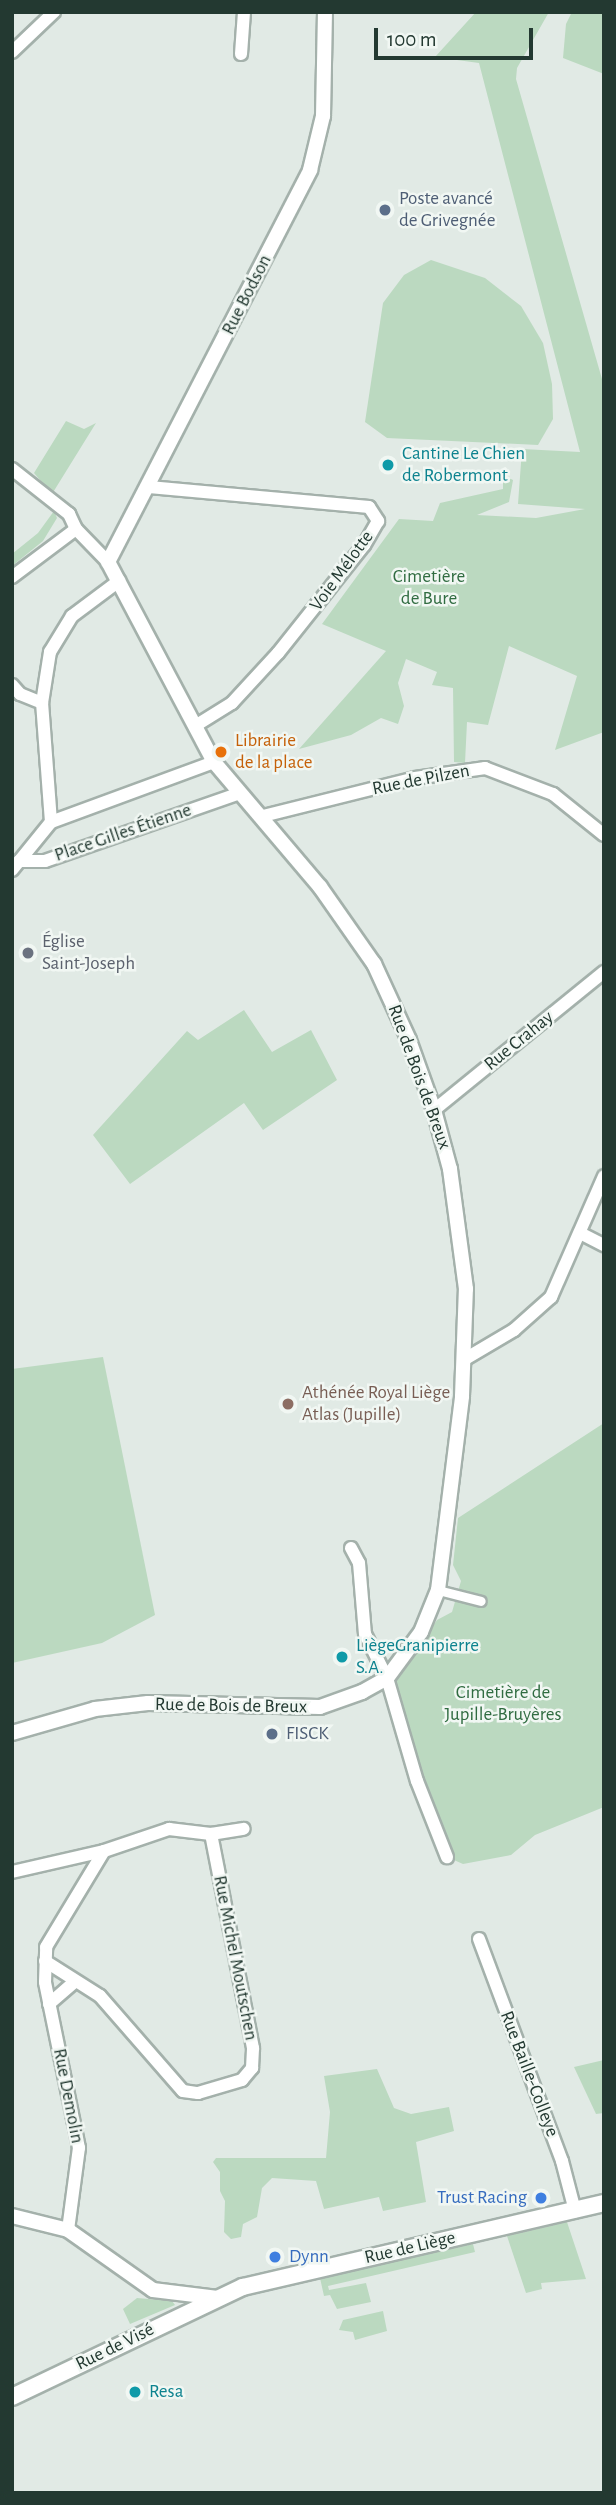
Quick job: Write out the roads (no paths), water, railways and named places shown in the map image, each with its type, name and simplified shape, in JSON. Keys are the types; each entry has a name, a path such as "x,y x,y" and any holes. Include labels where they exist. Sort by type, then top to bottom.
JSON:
{"main road":[{"name":"Rue de Liège","path":"218,2298 267,2281 604,2203"},
{"name":"Rue de Visé","path":"12,2397 218,2298"}],"street":[{"path":"12,52 54,12"},
{"path":"241,54 244,12"},
{"name":"Rue Bodson","path":"108,562 310,170 323,116 326,12"},
{"path":"15,476 69,514 76,529 108,562"},
{"name":"Voie Mélotte","path":"149,487 369,507 378,521 364,545 278,653 232,703 195,726"},
{"path":"12,577 76,529"},
{"name":"Rue de Bois de Breux","path":"12,1733 95,1709 148,1703 320,1707 362,1692 387,1678 421,1632 438,1590 465,1359 466,1289 459,1224 435,1110 410,1040 374,964 349,924 263,816 214,762 108,562"},
{"path":"51,822 42,703 50,652 72,616 119,581"},
{"path":"15,692 42,703"},
{"name":"Place Gilles Étienne","path":"14,861 51,822 214,762"},
{"name":"Rue de Pilzen","path":"263,816 415,778 485,768 553,794 604,835"},
{"name":"Place Gilles Étienne","path":"14,861 45,861 240,793"},
{"name":"Rue Crahay","path":"435,1110 604,972"},
{"path":"465,1359 514,1330 551,1297 582,1234 604,1176"},
{"path":"582,1234 604,1245"},
{"path":"351,1548 359,1563 365,1634 387,1678 417,1781 447,1857"},
{"path":"438,1590 481,1601"},
{"path":"12,1872 104,1850 169,1829 211,1834 244,1829"},
{"name":"Rue Michel Moutschen","path":"45,1961 74,1982 100,1996 183,2091 198,2093 242,2080 252,2068 253,2049 211,1834"},
{"path":"45,1961 50,1932 104,1850"},
{"path":"65,1860 75,1867 78,1889"},
{"name":"Rue Baille-Colleye","path":"479,1939 562,2161 575,2211"},
{"name":"Rue Demolin","path":"45,1961 49,2004 79,2148 68,2230"},
{"path":"49,2004 74,1982"},
{"path":"12,2216 68,2230 153,2290 218,2298"}],"place":[{"name":"Poste avancé de Grivegnée","path":"385,210"},
{"name":"Cantine Le Chien de Robermont","path":"388,465"},
{"name":"Librairie de la place","path":"221,752"},
{"name":"Église Saint-Joseph","path":"28,953"},
{"name":"Athénée Royal Liège Atlas (Jupille)","path":"288,1404"},
{"name":"LiègeGranipierre S.A.","path":"342,1657"},
{"name":"FISCK","path":"272,1734"},
{"name":"Trust Racing","path":"541,2198"},
{"name":"Dynn","path":"275,2257"},
{"name":"Resa","path":"135,2392"}],"park label":[{"name":"Cimetière de Bure","path":"429,588"},
{"name":"Cimetière de Jupille-Bruyères","path":"503,1704"}]}
